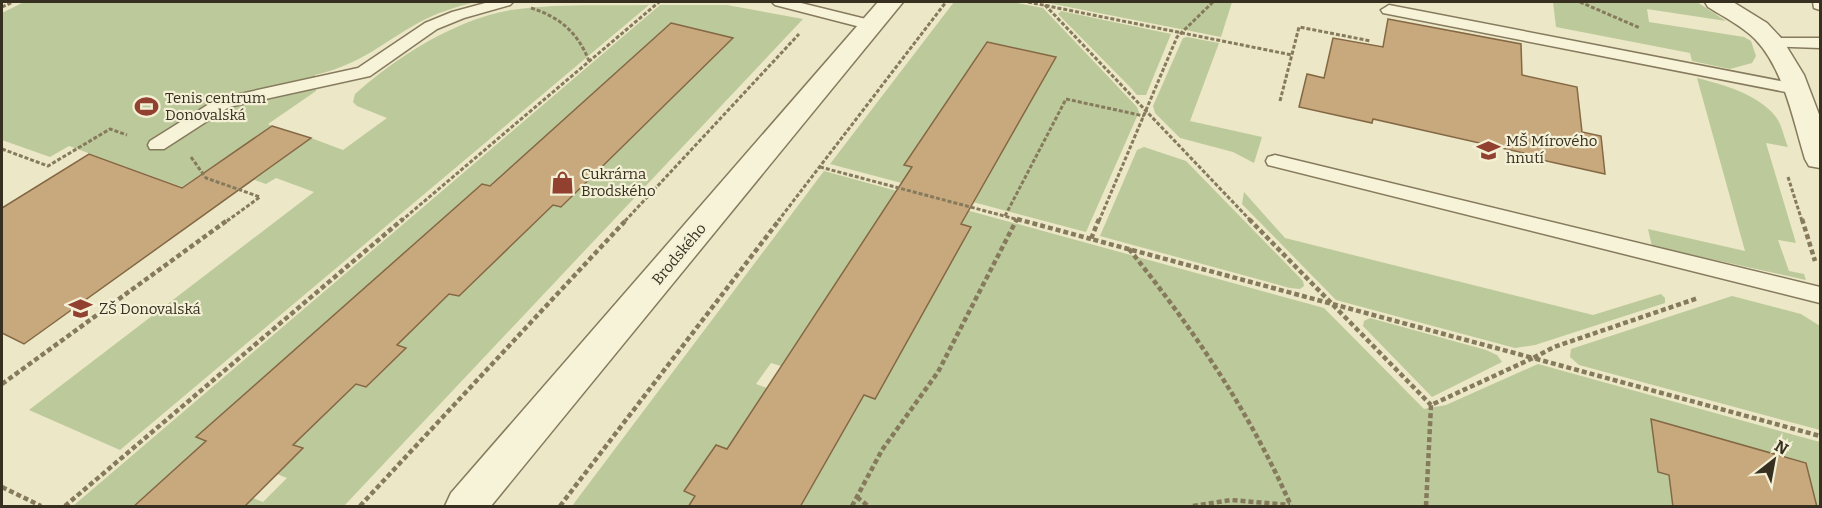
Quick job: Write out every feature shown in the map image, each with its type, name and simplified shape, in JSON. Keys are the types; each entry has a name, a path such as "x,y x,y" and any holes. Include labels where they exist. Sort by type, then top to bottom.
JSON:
{"street":[{"path":"1717,2 1763,33 1772,43 1796,89 1821,159"},
{"name":"Brodského","path":"466,507 882,13"}],"lane":[{"path":"780,2 819,13 882,13"},
{"path":"157,145 223,103 364,72 431,26 458,15 500,3"},
{"path":"1389,10 1796,89"},
{"path":"1772,43 1821,42"},
{"path":"1275,161 1821,295"}],"path":[{"path":"2,7 14,2"},
{"path":"65,507 659,2"},
{"path":"560,507 946,2"},
{"path":"1028,2 1292,56"},
{"path":"1091,239 1177,37 1213,2"},
{"path":"500,3 519,4 555,17 583,43 589,61"},
{"path":"1045,5 1330,304 1431,405 1426,507"},
{"path":"360,507 819,13"},
{"path":"1280,101 1299,27 1371,41"},
{"path":"1005,216 1066,99 1144,116"},
{"path":"2,149 48,166 110,129 192,158 206,178 260,197 2,384"},
{"path":"819,166 1821,436"},
{"path":"1786,171 1817,267"},
{"path":"852,507 882,450 938,372 1017,219"},
{"path":"1129,249 1177,308 1255,427 1291,506"},
{"path":"1431,405 1554,347 1706,296"},
{"path":"3,490 41,507"},
{"path":"857,497 868,507"},
{"path":"1193,507 1232,500 1291,506"}],"green space":[{"name":"Tenis centrum Donovalská","path":"24,2 475,2 432,16 357,60 315,75 316,91 268,124 272,126 182,187 69,146 50,157 2,140 2,13"},
{"path":"954,2 1012,2 1043,8 1137,107 1139,112 1086,232 830,164","holes":["986,42 1055,57 983,186 904,165 916,148 925,150 939,113 958,85 966,86 978,54"]},
{"path":"1043,2 1232,2 1221,37"},
{"path":"1553,2 1697,2 1726,21 1647,9 1649,22 1744,37 1751,41 1756,56 1752,63 1730,69 1692,61 1690,53 1556,27"},
{"path":"649,5 120,450 29,410 314,192 276,178 266,184 240,175 248,169 262,174 311,138 343,150 387,118 357,106 353,102 355,94 408,54 469,22 511,10 563,6"},
{"path":"660,5 727,5 803,19 344,506 244,506 253,498 263,502 287,478 277,474 303,449 293,445 356,384 366,387 406,349 397,345 449,294 459,296 553,205 562,207 575,194 606,153 614,155 732,38 671,23 490,186 482,184 197,436 206,441 133,506 73,506"},
{"path":"1061,11 1171,34 1146,95 1137,95 1058,14"},
{"path":"1183,38 1219,43 1190,121 1262,137 1254,163 1233,152 1180,138 1155,113 1153,106"},
{"path":"1697,78 1750,96 1769,109 1778,120 1788,147 1766,143 1796,243 1778,240 1789,271 1804,274 1806,280 1652,246 1648,229 1745,251"},
{"path":"1144,147 1186,161 1303,281 1304,286 1300,289 1290,288 1100,236 1137,150"},
{"path":"824,171 1324,308 1424,409 1446,405 1538,364 1820,442 1820,506 1817,506 1805,463 1651,419 1658,472 1669,475 1673,506 800,506 864,395 875,399 970,227 888,204 781,366 771,363 756,384 767,388 727,449 716,445 684,491 695,496 688,506 572,506"},
{"path":"1244,192 1285,238 1593,315 1661,294 1665,298 1665,303 1535,345 1515,348 1336,300 1242,204"},
{"path":"1732,296 1801,314 1820,326 1820,430 1579,365 1570,357 1571,349"},
{"path":"1370,318 1486,350 1497,355 1502,362 1432,397 1363,326 1364,321"}],"building":[{"path":"1388,19 1521,44 1522,75 1577,87 1582,132 1601,136 1605,174 1373,119 1372,123 1299,107 1307,74 1324,78 1333,38 1383,47"},
{"path":"671,23 733,38 561,207 553,205 459,296 449,294 397,345 406,348 366,387 356,384 293,445 303,448 244,507 133,507 206,441 196,437 482,184 490,186"},
{"path":"987,42 1056,57 961,224 971,227 875,399 864,395 800,507 688,507 695,496 684,491 716,445 727,449 912,167 904,165"},
{"path":"272,126 311,138 24,344 2,333 2,208 89,154 182,188"},
{"path":"1651,419 1806,463 1817,507 1673,507 1669,475 1658,472"}],"place":[{"name":"Tenis centrum Donovalská","path":"147,107"},
{"name":"MŠ Mírového hnutí","path":"1488,150"},
{"name":"Cukrárna Brodského","path":"563,183"},
{"name":"ZŠ Donovalská","path":"81,309"}]}
